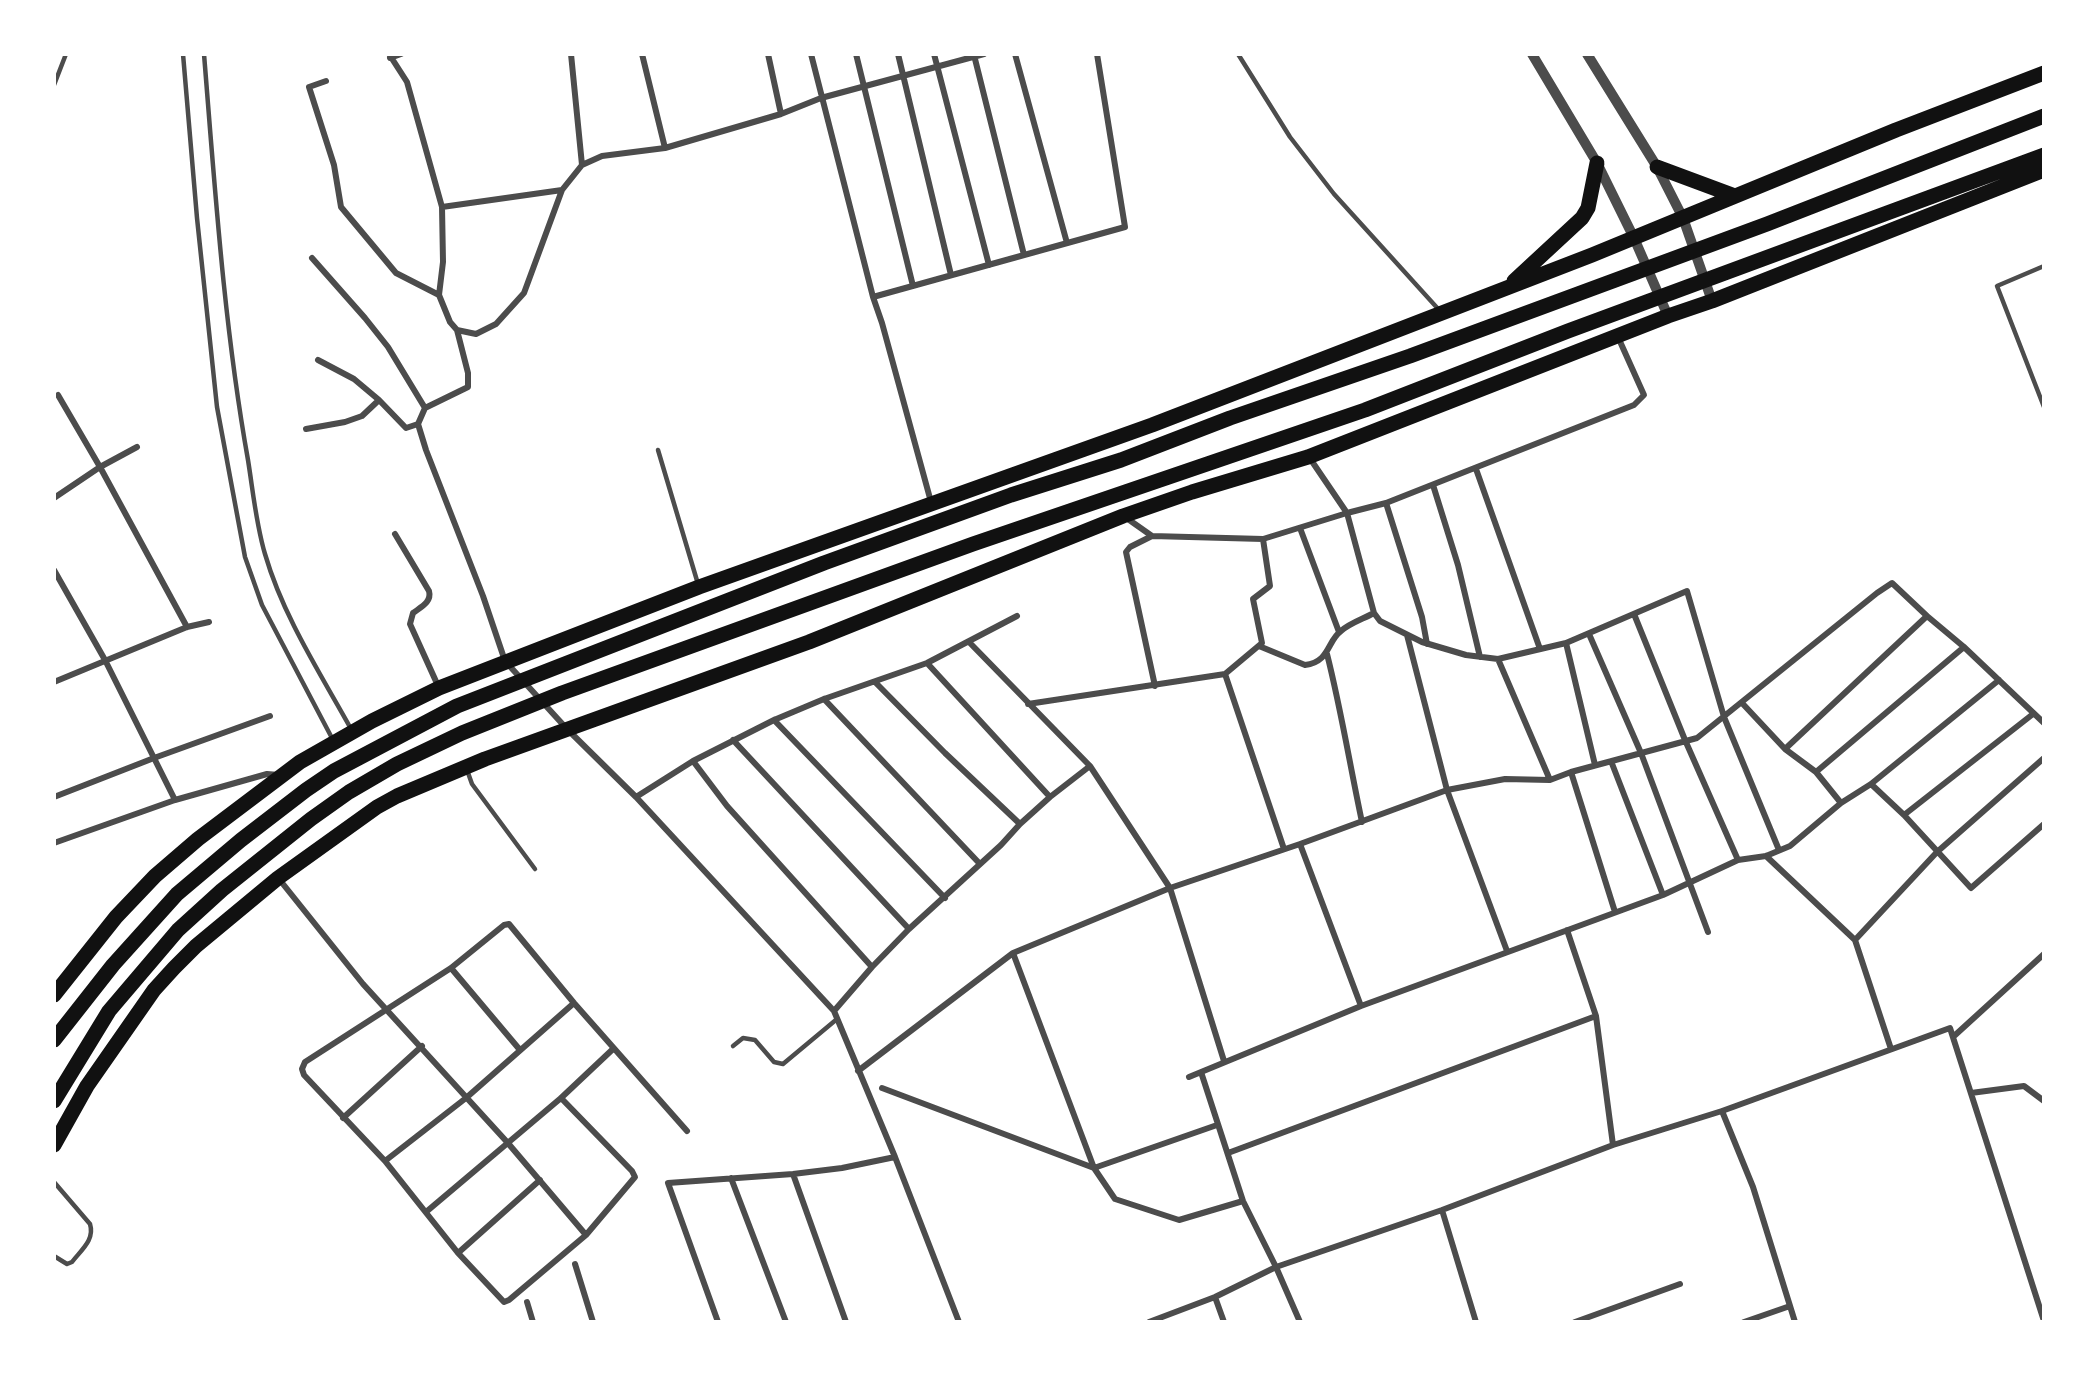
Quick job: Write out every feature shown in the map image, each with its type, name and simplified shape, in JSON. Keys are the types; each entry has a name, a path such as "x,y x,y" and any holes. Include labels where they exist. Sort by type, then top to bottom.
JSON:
{"main road":[{"path":"54,995 116,917 155,876 198,839 300,762 439,688 699,587 931,502 1152,425 1634,238 1896,130 2044,73"},
{"path":"54,1040 113,965 177,894 241,840 334,771 457,706 864,549 1011,495 1121,460 1410,356 1767,224 2044,116"},
{"path":"54,1101 110,1011 178,930 222,890 304,824 349,792 397,764 542,701 973,544 1365,410 1579,327 2044,155"},
{"path":"1507,287 1582,218 1588,208 1597,163"},
{"path":"1657,167 1735,196"},
{"path":"54,1145 87,1086 154,990 196,946 278,878 377,807 397,796 567,729 809,642 1123,516 1207,487 1308,457 2044,170"},
{"path":"1167,477 1207,487"},
{"path":"857,529 864,549"}],"street":[{"path":"401,54 389,56 407,82 442,207 443,262 440,295 450,322 457,330 468,373 468,387 424,408 418,424 505,661 567,729 636,797 834,1011 895,1157 959,1322"},
{"path":"571,54 582,165"},
{"path":"642,54 665,147"},
{"path":"768,54 781,114"},
{"path":"811,54 873,297 931,502"},
{"path":"856,54 913,286"},
{"path":"898,54 951,275"},
{"path":"934,54 989,265"},
{"path":"457,330 476,334 496,324 524,293 562,190 582,165 602,156 665,147 781,114 821,98 984,54"},
{"path":"1015,54 1067,243"},
{"path":"873,297 1125,227 1097,54"},
{"path":"1532,54 1597,163 1634,238 1668,316"},
{"path":"1587,54 1657,167 1683,218 1712,301"},
{"path":"975,55 1024,255"},
{"path":"326,81 309,87 334,165 341,207 396,273 440,295"},
{"path":"442,207 562,190"},
{"path":"312,258 388,347 424,408"},
{"path":"1155,686 1126,552 1130,547 1152,536 1263,539 1386,503 1634,405 1641,401 1644,395 1618,337"},
{"path":"318,360 354,379 406,428 418,424"},
{"path":"58,395 187,627"},
{"path":"306,429 362,416 378,400"},
{"path":"54,498 100,467 137,447"},
{"path":"1308,457 1347,513 1374,613 1380,621 1427,644 1498,659 1566,644 1687,591 1724,717 1779,850"},
{"path":"1476,469 1540,650"},
{"path":"1433,485 1458,565 1480,657"},
{"path":"1386,503 1422,617 1427,644"},
{"path":"1123,516 1152,536"},
{"path":"1300,528 1339,632"},
{"path":"395,534 429,591 430,596 427,602 413,613 410,624 439,688"},
{"path":"1028,704 1225,674 1262,643 1253,600 1270,586 1263,539"},
{"path":"54,570 105,660 175,800"},
{"path":"858,1071 1013,953 1170,888 1300,844 1447,790 1505,778 1550,780 1595,765 1697,738 1892,583 2044,723"},
{"path":"1259,646 1305,665 1313,663 1327,654 1339,632 1374,613"},
{"path":"1634,614 1684,740 1738,860"},
{"path":"636,797 693,761 774,720 824,699 927,663 1017,616"},
{"path":"1785,749 1927,616"},
{"path":"54,682 187,627 209,622"},
{"path":"1589,634 1641,753 1708,932"},
{"path":"1407,635 1447,790 1507,951"},
{"path":"969,642 1090,766 1170,888 1224,1062"},
{"path":"1566,644 1595,765"},
{"path":"1816,772 1964,647"},
{"path":"1327,654 1341,712 1362,822"},
{"path":"1498,659 1550,780"},
{"path":"927,663 1050,797"},
{"path":"1225,674 1284,849"},
{"path":"1189,1077 1361,1006 1663,895 1738,860 1766,856 1790,846 1841,803 1871,784 1999,680"},
{"path":"875,682 1020,824"},
{"path":"824,699 980,864"},
{"path":"1742,703 1785,749 1816,772 1841,803"},
{"path":"1904,815 2033,714"},
{"path":"54,797 270,716"},
{"path":"774,720 945,898"},
{"path":"733,740 909,929"},
{"path":"1855,940 1937,852 2044,758"},
{"path":"693,761 727,806 872,967"},
{"path":"1611,761 1663,895"},
{"path":"834,1011 909,929 945,898 1020,824 1090,766"},
{"path":"1571,772 1615,912"},
{"path":"54,843 175,800 267,774 283,775"},
{"path":"1871,784 1904,815 1971,888 2044,824"},
{"path":"1300,844 1361,1006"},
{"path":"1766,856 1855,940 1891,1049"},
{"path":"278,878 363,984 422,1046 586,1235"},
{"path":"561,1098 635,1177 586,1235 504,1302 458,1253 384,1161 304,1075 302,1069 305,1062 451,968 504,925 509,924 613,1049 687,1131"},
{"path":"1567,930 1596,1016 1613,1145"},
{"path":"1013,953 1094,1168 1115,1199 1179,1220 1243,1201"},
{"path":"1953,1037 2044,954"},
{"path":"451,968 520,1050"},
{"path":"384,1161 466,1098 574,1003"},
{"path":"1228,1153 1596,1016"},
{"path":"1149,1322 1215,1297 1276,1267 1442,1210 1613,1145 1722,1111 1950,1028 2044,1321"},
{"path":"343,1118 422,1046"},
{"path":"426,1212 561,1098 613,1049"},
{"path":"1201,1072 1243,1201 1300,1322"},
{"path":"1971,1093 2024,1086 2044,1100"},
{"path":"882,1088 1094,1168 1217,1125"},
{"path":"1722,1111 1753,1186 1794,1322"},
{"path":"718,1322 668,1183 793,1174 842,1168 895,1157"},
{"path":"793,1174 846,1322"},
{"path":"731,1178 786,1322"},
{"path":"458,1253 540,1180"},
{"path":"1442,1210 1476,1322"},
{"path":"575,1264 593,1322"},
{"path":"1575,1322 1680,1284"},
{"path":"1215,1297 1224,1322"},
{"path":"527,1302 533,1322"},
{"path":"1744,1322 1790,1306"}],"lane":[{"path":"54,85 66,54"},
{"path":"183,54 217,407 245,558 262,605 334,743"},
{"path":"204,54 217,214 238,403 265,554 305,646 353,732"},
{"path":"1238,54 1290,137 1335,194 1441,312"},
{"path":"2044,266 1997,286 2044,407"},
{"path":"658,450 699,587"},
{"path":"466,767 472,784 535,869"},
{"path":"733,1046 743,1038 756,1040 774,1062 783,1064 837,1019"},
{"path":"54,1182 90,1224 92,1230 92,1237 72,1262 67,1264 54,1256"}]}
